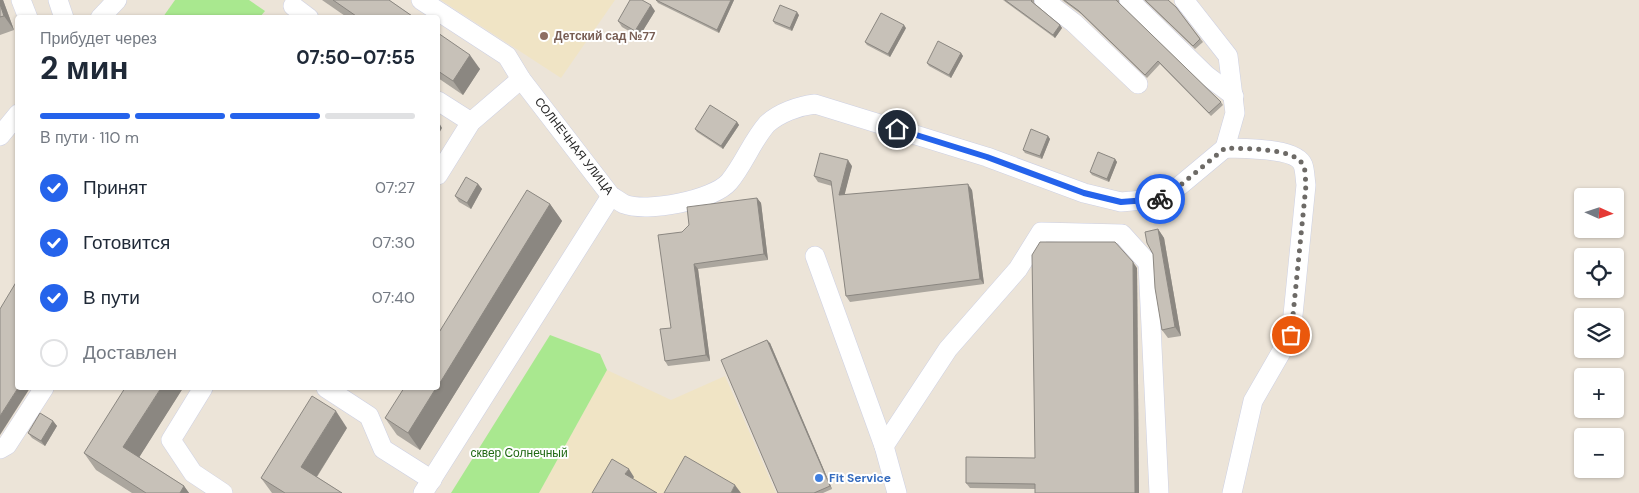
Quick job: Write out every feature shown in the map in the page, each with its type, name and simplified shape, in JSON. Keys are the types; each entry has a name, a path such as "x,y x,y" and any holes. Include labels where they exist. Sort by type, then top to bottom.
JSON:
{"street":[{"path":"21,0 27,15"},
{"path":"58,0 63,15"},
{"path":"103,15 117,0"},
{"name":"СОЛНЕЧНАЯ УЛИЦА","path":"421,0 507,56 521,79 611,196 624,204 650,207 687,201 719,191 736,173 767,124 774,118 804,105 814,104 987,157 1084,193 1121,202 1165,198 1225,148"},
{"path":"1044,0 1074,23 1138,84"},
{"path":"1129,0 1206,75 1234,96"},
{"path":"1184,0 1228,56 1235,113 1225,148 1270,150 1295,156 1303,164 1306,185 1291,335 1253,401 1232,493"},
{"path":"293,6 305,15"},
{"path":"440,172 472,122 521,79"},
{"path":"440,103 472,122"},
{"path":"0,136 15,119"},
{"path":"329,390 370,416 384,449 428,486 611,196"},
{"path":"884,446 948,349 1018,269 1041,232 1122,234 1148,263 1159,493"},
{"path":"815,256 884,446 897,493"},
{"path":"0,449 7,445 43,390"},
{"path":"202,390 171,440 193,473 223,493"}],"shaded area":[{"name":"Детский сад №77","path":"441,0 615,0 561,78"},
{"path":"607,370 671,400 725,376 776,493 539,493"}],"green space":[{"path":"175,0 249,0 265,11 262,15 164,15"},
{"name":"сквер Солнечный","path":"550,335 600,354 607,370 539,493 451,493"}],"building":[{"path":"333,0 389,0 411,15 355,15"},
{"path":"630,0 642,0 651,5 635,31 618,21"},
{"path":"656,0 731,0 717,30"},
{"path":"1005,0 1032,0 1060,25 1053,35"},
{"path":"1064,0 1116,0 1221,102 1209,113 1158,61 1145,75 1079,11"},
{"path":"1145,0 1168,0 1176,7 1200,39 1193,46"},
{"path":"0,4 4,16 0,17"},
{"path":"780,5 797,12 790,28 773,21"},
{"path":"881,13 904,25 888,54 865,42"},
{"path":"440,34 470,55 453,81 440,72"},
{"path":"938,41 961,53 949,75 927,63"},
{"path":"710,105 737,122 721,146 695,129"},
{"path":"1031,129 1048,136 1040,156 1023,150"},
{"path":"1098,152 1115,159 1107,179 1090,172"},
{"path":"820,153 848,160 839,195 968,184 980,279 846,296 831,181 814,176"},
{"path":"466,177 478,184 467,203 455,196"},
{"path":"527,190 550,204 440,383 440,331"},
{"path":"757,198 764,254 694,264 706,355 665,361 660,329 671,328 658,235 682,232 689,225 687,207"},
{"path":"1158,229 1175,327 1162,330 1155,288 1153,254 1147,243 1145,232"},
{"path":"1040,242 1115,242 1133,262 1135,493 1035,493 1035,484 966,483 966,457 1035,458 1032,255"},
{"path":"15,284 15,390 17,390 0,416 0,309"},
{"path":"767,340 830,486 814,493 778,493 721,360"},
{"path":"124,390 160,390 123,447 184,486 180,493 146,493 84,453"},
{"path":"403,390 435,390 408,433 385,418"},
{"path":"312,396 336,411 301,467 342,493 285,493 261,478"},
{"path":"40,413 53,421 41,441 28,433"},
{"path":"685,456 735,485 731,493 664,493"},
{"path":"612,459 629,469 625,474 657,493 592,493"}],"way so far":[{"path":"1160,199 1165,198 1225,148 1270,150 1295,156 1303,164 1306,185 1291,335"}],"place":[{"name":"Детский сад №77","path":"544,36"},
{"name":"Fit Service","path":"819,478"}],"route":[{"path":"897,129 987,157 1084,193 1121,202 1160,199"}]}
